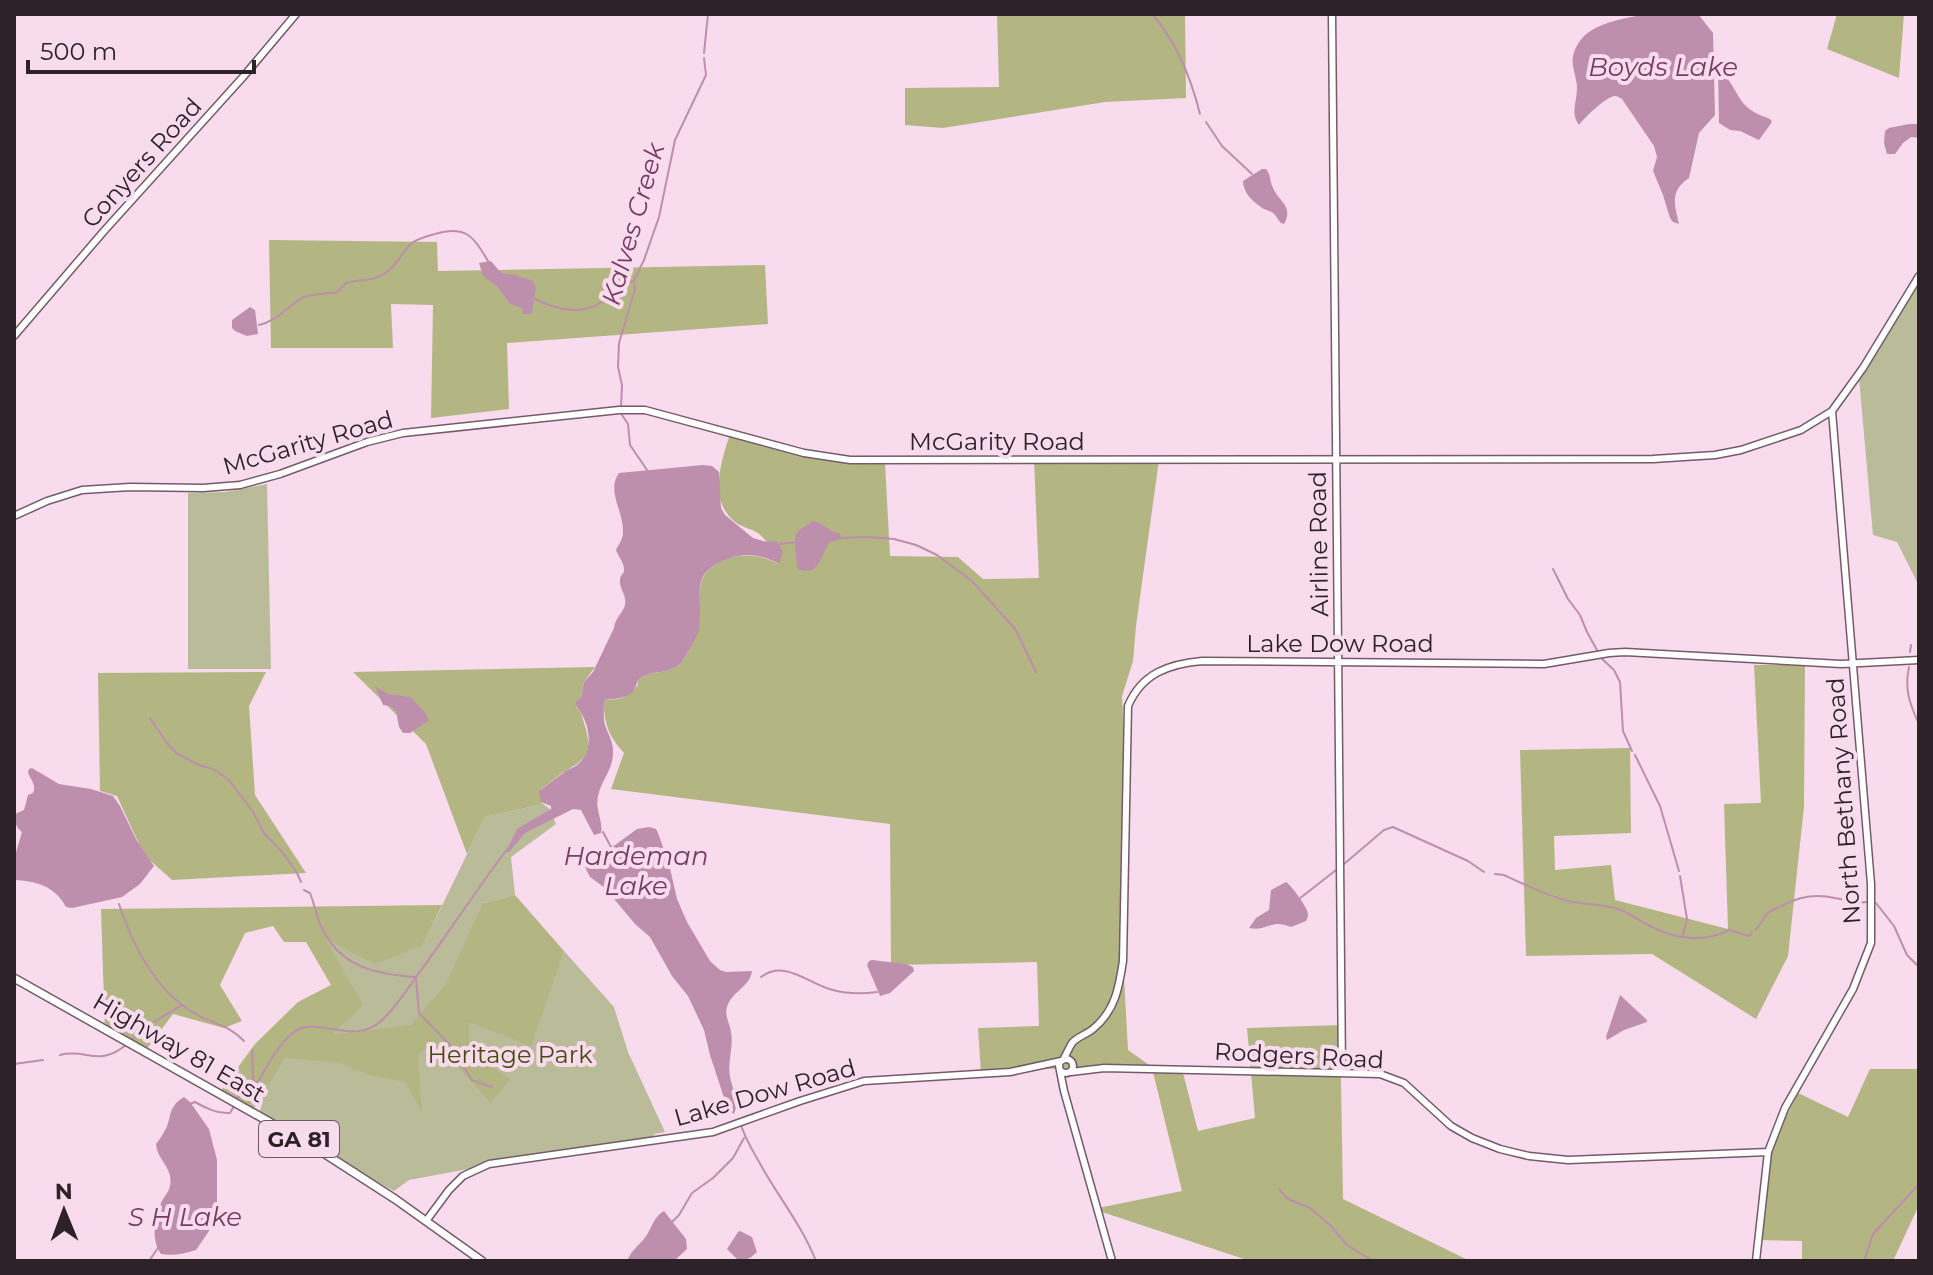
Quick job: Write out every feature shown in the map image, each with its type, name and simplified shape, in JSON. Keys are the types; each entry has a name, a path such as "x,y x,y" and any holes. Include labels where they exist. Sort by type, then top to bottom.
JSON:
{"main road":[{"name":"Highway 81 East","path":"14,978 319,1150 482,1261"}],"street":[{"name":"Conyers Road","path":"14,336 296,14"},
{"name":"Airline Road","path":"1332,14 1342,1073"},
{"name":"McGarity Road","path":"14,516 82,490 240,485 267,479 370,441 403,433 619,410 645,410 804,453 850,460 1653,459 1715,455 1741,450 1801,430 1832,411 1863,368 1919,276"},
{"name":"North Bethany Road","path":"1756,1261 1768,1152 1785,1108 1853,989 1871,943 1871,884 1832,411"},
{"name":"Lake Dow Road","path":"426,1221 463,1176 489,1164 713,1132 864,1081 1010,1072 1043,1064 1061,1065 1072,1044 1105,1018 1119,985 1123,951 1128,706 1141,684 1165,669 1188,662 1544,664 1625,652 1806,663 1919,660"},
{"path":"1067,1097 1066,1081 1077,1039"},
{"path":"1061,1065 1068,1060 1071,1068"},
{"path":"1061,1065 1065,1074 1071,1068"},
{"path":"1061,1065 1112,1261"},
{"name":"Rodgers Road","path":"1071,1068 1380,1074 1414,1090 1459,1131 1500,1149 1529,1156 1568,1160 1768,1152"},
{"path":"409,1209 427,1213 436,1208"},
{"path":"436,1208 435,1221 441,1231"}],"green space":[{"path":"997,14 1185,14 1186,98 1105,102 943,128 905,125 905,88 999,87"},
{"path":"1837,14 1904,14 1899,78 1827,49"},
{"path":"269,240 437,242 438,271 765,265 768,324 507,343 509,409 431,418 433,305 391,304 393,348 271,348"},
{"path":"1919,274 1919,586 1897,542 1873,535 1859,378"},
{"path":"730,434 845,462 885,463 890,556 958,557 983,579 1039,578 1034,460 1159,460 1133,661 1122,696 1125,753 1122,941 1128,1050 1152,1067 1182,1069 1198,1131 1255,1118 1247,1028 1340,1025 1343,1199 1470,1261 1250,1261 1093,1209 1182,1191 1152,1068 981,1073 978,1028 1039,1026 1037,962 891,965 890,824 611,789 624,753 608,729 604,700 628,696 643,677 672,669 682,662 697,632 703,577 717,563 749,556 778,564 762,536 735,522 722,503 719,480"},
{"path":"267,484 271,669 188,669 188,493 225,492"},
{"path":"1754,665 1805,665 1804,807 1788,956 1756,1019 1652,954 1526,956 1520,750 1630,748 1631,833 1554,836 1555,870 1611,865 1615,900 1728,929 1724,804 1761,803"},
{"path":"595,667 584,682 576,707 582,715 588,739 585,756 541,789 543,804 485,817 467,854 426,744 353,672"},
{"path":"266,672 249,706 255,795 306,873 172,880 144,855 117,796 100,791 98,673"},
{"name":"Heritage Park","path":"543,804 550,809 556,824 511,857 515,895 483,903 562,957 564,951 614,1007 628,1052 665,1132 654,1134 656,1143 522,1159 409,1180 394,1191 258,1115 274,1033 363,1004 325,938 423,945 485,817"},
{"path":"515,895 564,951 531,1046 469,1022 469,1051 510,1079 491,1103 435,1042 418,1055 422,1114 406,1082 369,1075 340,1063 285,1058 250,1115 217,1096 255,1044 298,1002 331,985 306,942 284,942 273,926 245,933 220,985 242,1021 224,1028 173,1014 143,1054 105,1032 101,909 442,905 423,945 375,964 326,939 363,1004 332,1035 411,1025 446,984 483,903"},
{"path":"1870,1069 1919,1069 1919,1205 1893,1261 1802,1261 1802,1241 1760,1240 1772,1144 1798,1093 1848,1117"}],"water":[{"name":"Boyds Lake","path":"1646,14 1698,14 1713,33 1715,115 1699,133 1689,178 1676,193 1679,224 1670,218 1653,171 1657,157 1654,146 1622,99 1615,96 1607,100 1579,125 1575,116 1577,88 1573,56 1577,45 1584,36 1602,25"},
{"path":"1718,70 1746,106 1772,122 1759,140 1719,123"},
{"path":"1919,124 1919,138 1911,137 1895,154 1887,154 1885,131"},
{"path":"1262,169 1268,172 1273,188 1286,208 1284,224 1254,202 1245,189 1243,181"},
{"path":"491,261 501,273 533,281 536,288 531,314 523,314 522,308 510,304 497,286 483,276 479,263"},
{"path":"250,307 255,310 258,334 247,336 232,328 232,320"},
{"path":"712,466 719,472 721,508 725,515 753,538 777,541 783,552 779,564 762,557 744,555 708,570 700,585 698,632 682,662 672,669 643,677 630,694 604,700 604,722 613,749 612,763 598,796 601,833 594,835 581,810 573,809 525,833 506,852 517,829 551,809 551,806 541,802 539,791 576,765 587,750 588,732 575,705 625,605 620,583 624,568 616,550 623,532 615,480 619,473"},
{"path":"813,521 841,536 829,543 814,568 805,571 798,569 795,537 799,530"},
{"path":"375,686 388,694 410,697 425,712 429,721 410,733 403,733 396,711 383,705"},
{"path":"32,768 59,784 113,796 154,866 140,884 122,897 72,908 66,907 51,889 14,880 14,859 22,832 16,824 15,814 24,810 28,795 33,793 34,785 28,772"},
{"name":"Hardeman Lake","path":"649,827 658,833 677,899 710,961 726,972 752,971 726,1010 732,1038 729,1071 736,1100 734,1114 728,1110 704,1030 688,996 672,976 650,937 605,888 590,877 585,867 637,829"},
{"path":"1286,882 1305,907 1308,914 1306,921 1291,927 1273,924 1249,928 1256,918 1269,910 1271,890"},
{"path":"872,960 906,964 914,971 890,993 880,996 867,965"},
{"path":"1620,995 1647,1022 1607,1040 1606,1037"},
{"name":"S H Lake","path":"184,1097 209,1129 217,1160 217,1210 209,1231 196,1250 165,1255 161,1254 156,1242 155,1222 171,1180 156,1144 167,1127 175,1105"},
{"path":"664,1211 686,1239 687,1249 674,1261 627,1261 657,1216"},
{"path":"740,1231 752,1237 757,1252 739,1261 727,1249"}],"waterway":[{"name":"Kalves Creek","path":"704,53 708,14"},
{"path":"1152,14 1169,36 1182,61 1200,114"},
{"name":"Kalves Creek","path":"621,407 619,343 635,289 634,280 659,217 675,140 706,75 704,58"},
{"path":"1206,122 1222,146 1252,174"},
{"path":"259,325 272,320 304,297 337,292 346,283 383,275 420,238 461,232 473,239 488,261"},
{"path":"535,299 559,308 585,309 602,302 633,281"},
{"name":"Kalves Creek","path":"622,415 628,424 630,445 649,473"},
{"path":"839,538 894,539 937,555 972,581 1016,630 1036,672"},
{"path":"780,544 797,542"},
{"path":"1553,569 1598,652"},
{"path":"1910,652 1911,645"},
{"path":"1601,658 1614,670 1620,682 1623,731 1632,751"},
{"path":"1909,667 1909,697 1919,724"},
{"path":"150,718 176,753 213,769 229,780 301,882"},
{"path":"1635,755 1660,806 1679,871"},
{"path":"1344,864 1384,830 1393,827 1468,861 1484,872"},
{"path":"603,832 611,847"},
{"name":"Kalves Creek","path":"236,1099 250,1091 253,1081 258,1082 281,1045 299,1029 319,1027 360,1031 381,1021 401,998 508,848"},
{"path":"1299,899 1336,870"},
{"path":"1495,874 1565,900 1621,910 1658,930 1678,936 1708,937 1729,930 1749,936 1752,933"},
{"path":"1680,876 1687,919 1683,935"},
{"path":"304,890 310,893 328,938 347,958 371,970 415,977"},
{"path":"1755,930 1770,911 1802,898 1822,896 1867,902"},
{"path":"1876,903 1894,926 1907,955 1919,967"},
{"path":"119,904 131,936 158,981 182,1005 227,1028 244,1041"},
{"path":"761,977 770,972 788,972 839,991 877,992"},
{"name":"Kalves Creek","path":"416,979 419,1013 449,1044 472,1080 492,1087"},
{"path":"131,1040 182,1005"},
{"path":"60,1055 109,1055 127,1044"},
{"path":"252,1050 253,1080"},
{"path":"14,1064 43,1060"},
{"name":"Kalves Creek","path":"190,1104 195,1102 225,1113 230,1113 234,1106"},
{"path":"741,1125 816,1261"},
{"path":"673,1221 692,1193 733,1158 744,1138"},
{"path":"1864,1261 1873,1234 1919,1184"},
{"path":"1279,1189 1288,1199 1310,1208 1347,1245 1373,1261"},
{"name":"Kalves Creek","path":"149,1261 158,1248"}]}
